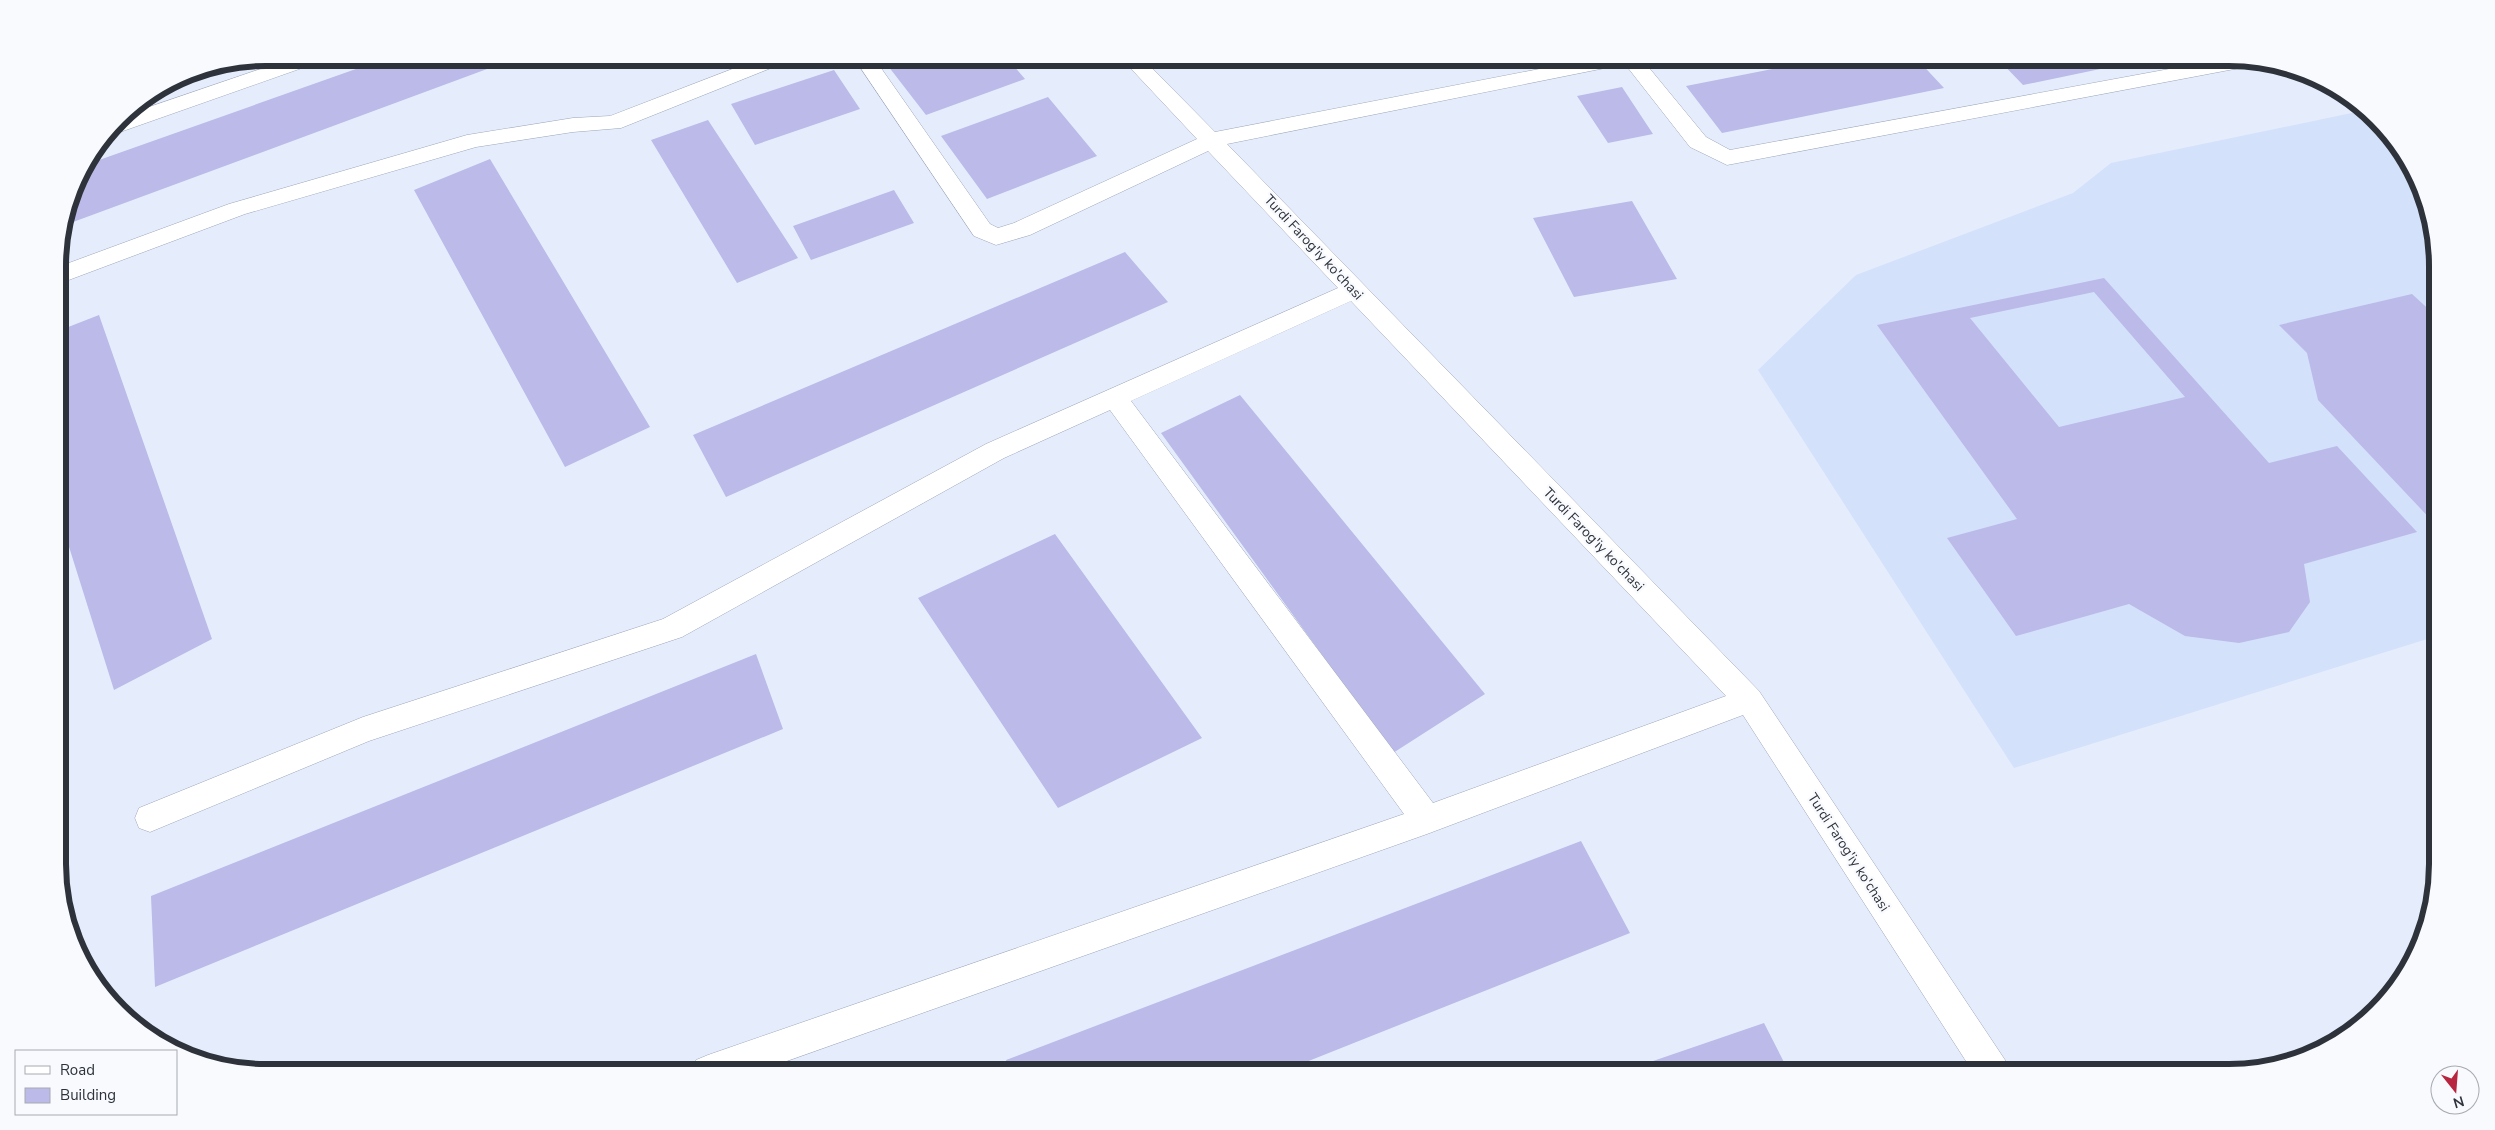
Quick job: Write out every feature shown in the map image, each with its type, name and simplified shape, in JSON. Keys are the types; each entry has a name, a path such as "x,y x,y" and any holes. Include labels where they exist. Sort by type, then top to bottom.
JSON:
{"street":[{"path":"129,121 289,66"},
{"path":"66,273 238,209 475,140 573,125 613,123 759,66"},
{"path":"869,66 982,230 996,236 1022,229 1213,140 1586,66"},
{"name":"Turdi Farog'iy ko'chasi","path":"1139,66 1213,140 1354,290 1749,700 1988,1064"},
{"path":"1637,66 1698,142 1727,158 2218,66"},
{"path":"150,818 363,730 672,628 995,451 1354,290"},
{"path":"1114,397 1427,820"},
{"path":"731,1064 1427,820 1749,700"}],"shaded area":[{"path":"2357,112 2388,144 2414,189 2422,214 2427,240 2429,266 2429,638 2014,768 1758,370 1856,275 2073,193 2111,163"}],"building":[{"path":"364,66 495,66 71,223 81,189 96,161"},
{"path":"888,66 1014,66 1025,79 926,115"},
{"path":"1788,66 1923,66 1944,88 1722,133 1686,86"},
{"path":"2005,66 2114,66 2023,85"},
{"path":"834,70 860,109 755,145 731,104"},
{"path":"1622,87 1653,134 1608,143 1577,96"},
{"path":"1048,97 1097,156 987,199 941,136"},
{"path":"708,120 798,258 737,283 651,140"},
{"path":"490,159 650,427 565,467 414,190"},
{"path":"894,190 914,223 811,260 793,226"},
{"path":"1632,201 1677,279 1574,297 1533,218"},
{"path":"1125,252 1168,302 726,497 693,435"},
{"path":"2104,278 2269,463 2337,446 2417,532 2304,564 2310,602 2289,632 2239,643 2185,636 2129,604 2016,636 1947,538 2017,519 1877,325","holes":["2094,292 2185,397 2059,427 1970,318"]},
{"path":"2412,294 2429,310 2429,518 2318,400 2307,353 2279,325"},
{"path":"99,315 212,639 114,690 66,537 66,328"},
{"path":"1240,395 1485,694 1393,753 1161,433"},
{"path":"1055,534 1202,738 1058,808 918,598"},
{"path":"756,654 783,729 155,987 151,896"},
{"path":"1581,841 1630,933 1301,1064 1007,1064 1006,1060"},
{"path":"1764,1023 1785,1064 1644,1064"}]}
